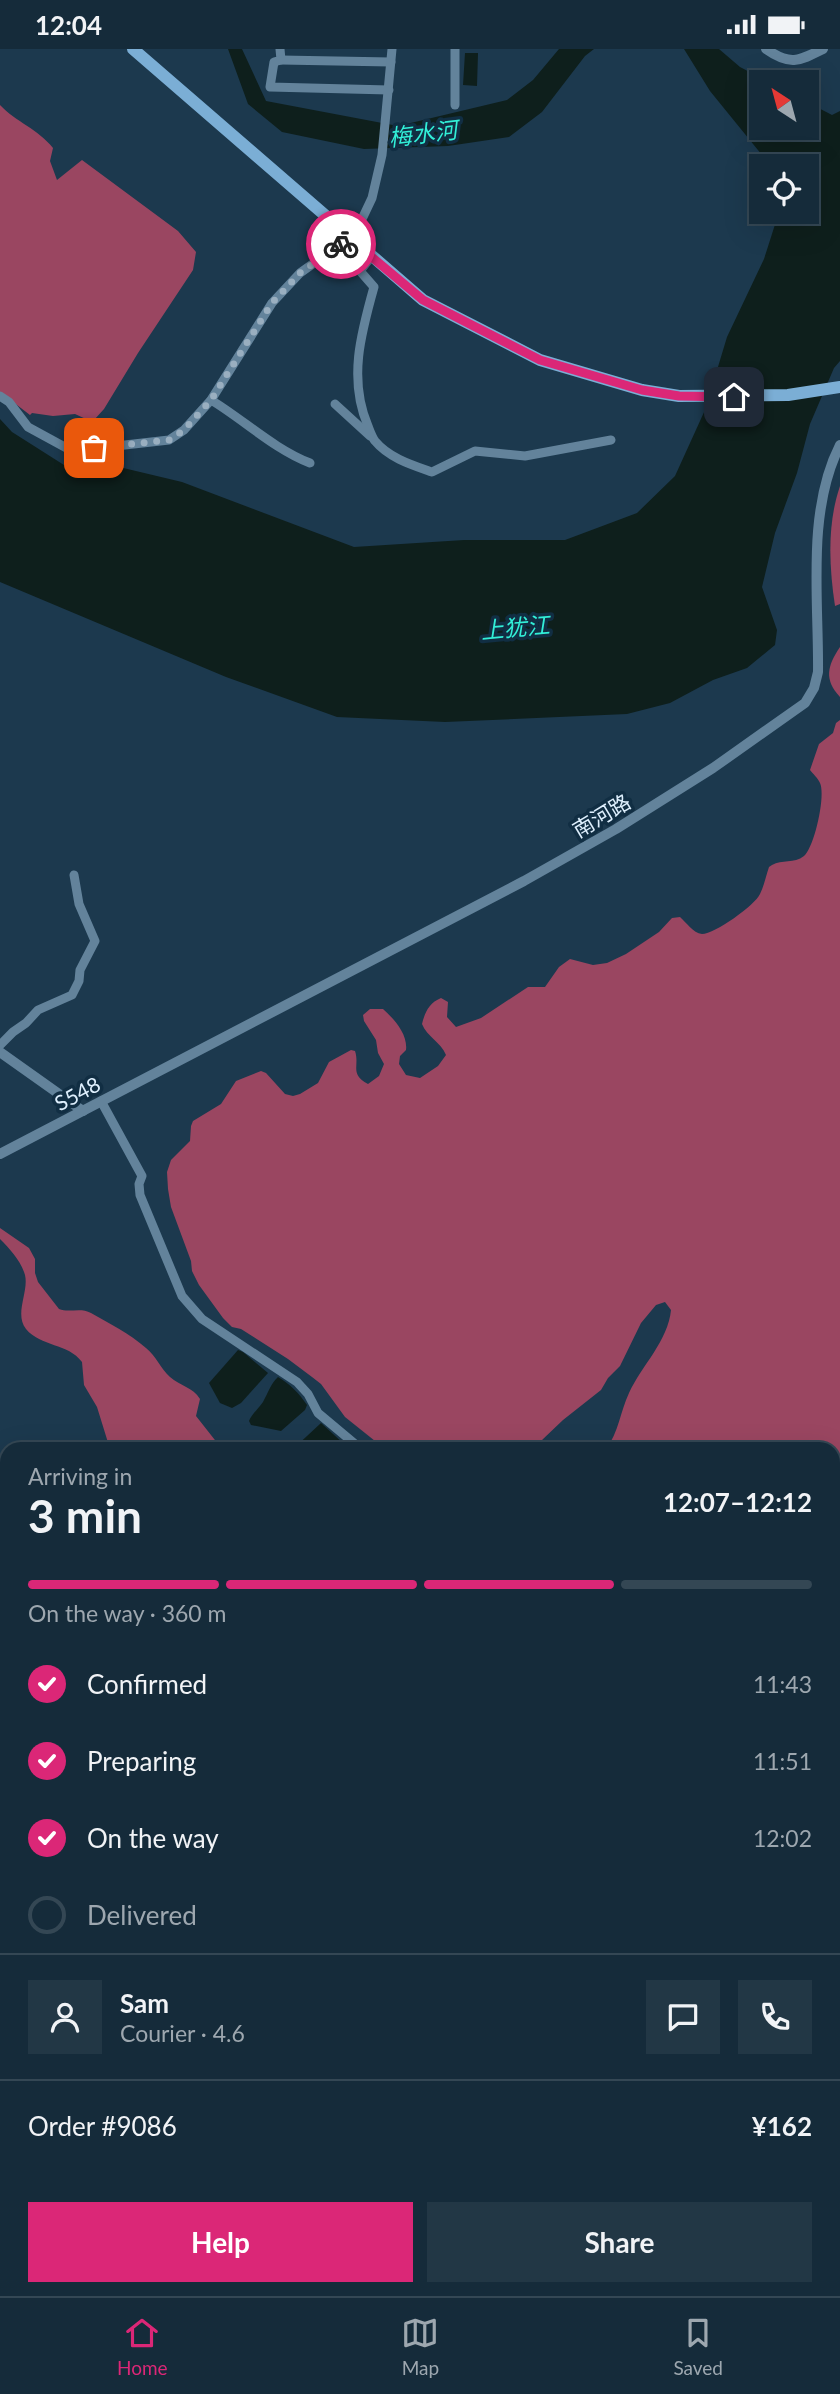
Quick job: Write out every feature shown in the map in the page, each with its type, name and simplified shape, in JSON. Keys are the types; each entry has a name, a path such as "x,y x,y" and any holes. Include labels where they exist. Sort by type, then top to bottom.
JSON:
{"main road":[{"path":"134,49 423,300 540,360 642,390 679,396 788,394 840,387"}],"street":[{"path":"280,49 281,60"},
{"path":"0,396 9,402 28,427 72,451 169,440 197,418 272,303 300,273 349,238 372,198 382,155 391,49"},
{"path":"455,49 455,105"},
{"path":"766,49 781,60 803,59 823,49"},
{"path":"388,90 270,87 274,62 281,60 391,62"},
{"path":"371,257 360,271 374,287 360,337 356,382 363,415 374,441"},
{"path":"211,400 287,454 310,463"},
{"path":"335,404 397,459 432,472 475,451 525,456 611,440"},
{"name":"南河路","path":"172,1065 605,836 713,768 805,703 814,688 818,673 816,569 824,497 835,454 840,445"},
{"path":"0,1045 37,1010 72,995 79,981 80,970 95,941 79,904 74,875"},
{"path":"0,1052 83,1111"},
{"name":"S548","path":"0,1154 172,1065"},
{"path":"102,1101 142,1176 139,1184 140,1195 182,1296 212,1327 297,1382 308,1394 318,1413 353,1442"}],"shaded area":[{"path":"0,105 53,148 50,161 57,180 82,160 178,231 196,252 193,270 104,409 94,420 75,414 30,415 0,392"},
{"path":"840,486 840,604 835,606 830,545"},
{"path":"840,647 840,697 831,685 829,673 832,660"},
{"path":"840,720 840,1442 610,1442 629,1393 665,1332 671,1310 665,1302 656,1305 641,1323 620,1366 601,1390 539,1442 376,1442 345,1417 321,1384 288,1359 241,1329 232,1327 223,1318 192,1271 191,1261 171,1207 168,1189 167,1172 171,1160 190,1141 193,1121 221,1104 236,1081 261,1071 285,1094 300,1094 318,1083 329,1062 351,1050 355,1051 359,1077 368,1084 379,1076 384,1064 378,1053 376,1040 364,1021 363,1015 370,1009 383,1009 392,1017 406,1044 399,1064 406,1075 420,1078 438,1066 446,1055 422,1024 433,1002 441,998 448,1002 447,1017 456,1027 481,1018 528,987 545,987 559,967 570,959 593,965 607,963 626,954 659,932 672,918 680,917 702,934 734,918 757,899 769,867 800,858 808,851 815,833 821,799 820,783 810,770 819,744 833,733"},
{"path":"0,1228 29,1248 35,1259 38,1282 59,1309 87,1311 126,1333 150,1351 170,1377 197,1395 200,1399 196,1416 216,1442 108,1442 97,1407 84,1385 82,1362 69,1351 39,1339 26,1329 21,1317 25,1275 18,1260 0,1239"}],"water":[{"name":"梅水河","path":"228,49 242,49 266,101 398,126 507,100 533,80 559,49 594,49 585,56 542,112 509,137 448,146 364,149 282,132 248,104"},
{"path":"684,49 719,49 749,72 749,139 710,91"},
{"path":"465,53 478,53 477,86 463,85"},
{"name":"上犹江","path":"819,108 832,115 840,111 840,361 834,368 810,424 797,473 775,533 762,587 777,630 775,645 747,668 713,680 670,703 627,714 445,722 337,717 226,677 0,582 0,419 12,432 75,472 94,461 182,482 354,547 464,540 565,540 637,513 675,476 705,410 727,337 764,259 775,224 819,224 819,154 761,154 750,140 819,140"},
{"path":"238,1350 268,1373 241,1403 232,1408 220,1403 209,1383"},
{"path":"278,1377 301,1397 307,1405 305,1410 281,1431 251,1425 250,1418"},
{"path":"321,1423 342,1442 301,1442"}],"way so far":[{"path":"94,448 169,440 184,430 211,400 272,303 300,273 341,244"}],"route":[{"path":"341,244 349,238 423,300 540,360 642,390 679,396 734,397"}]}
